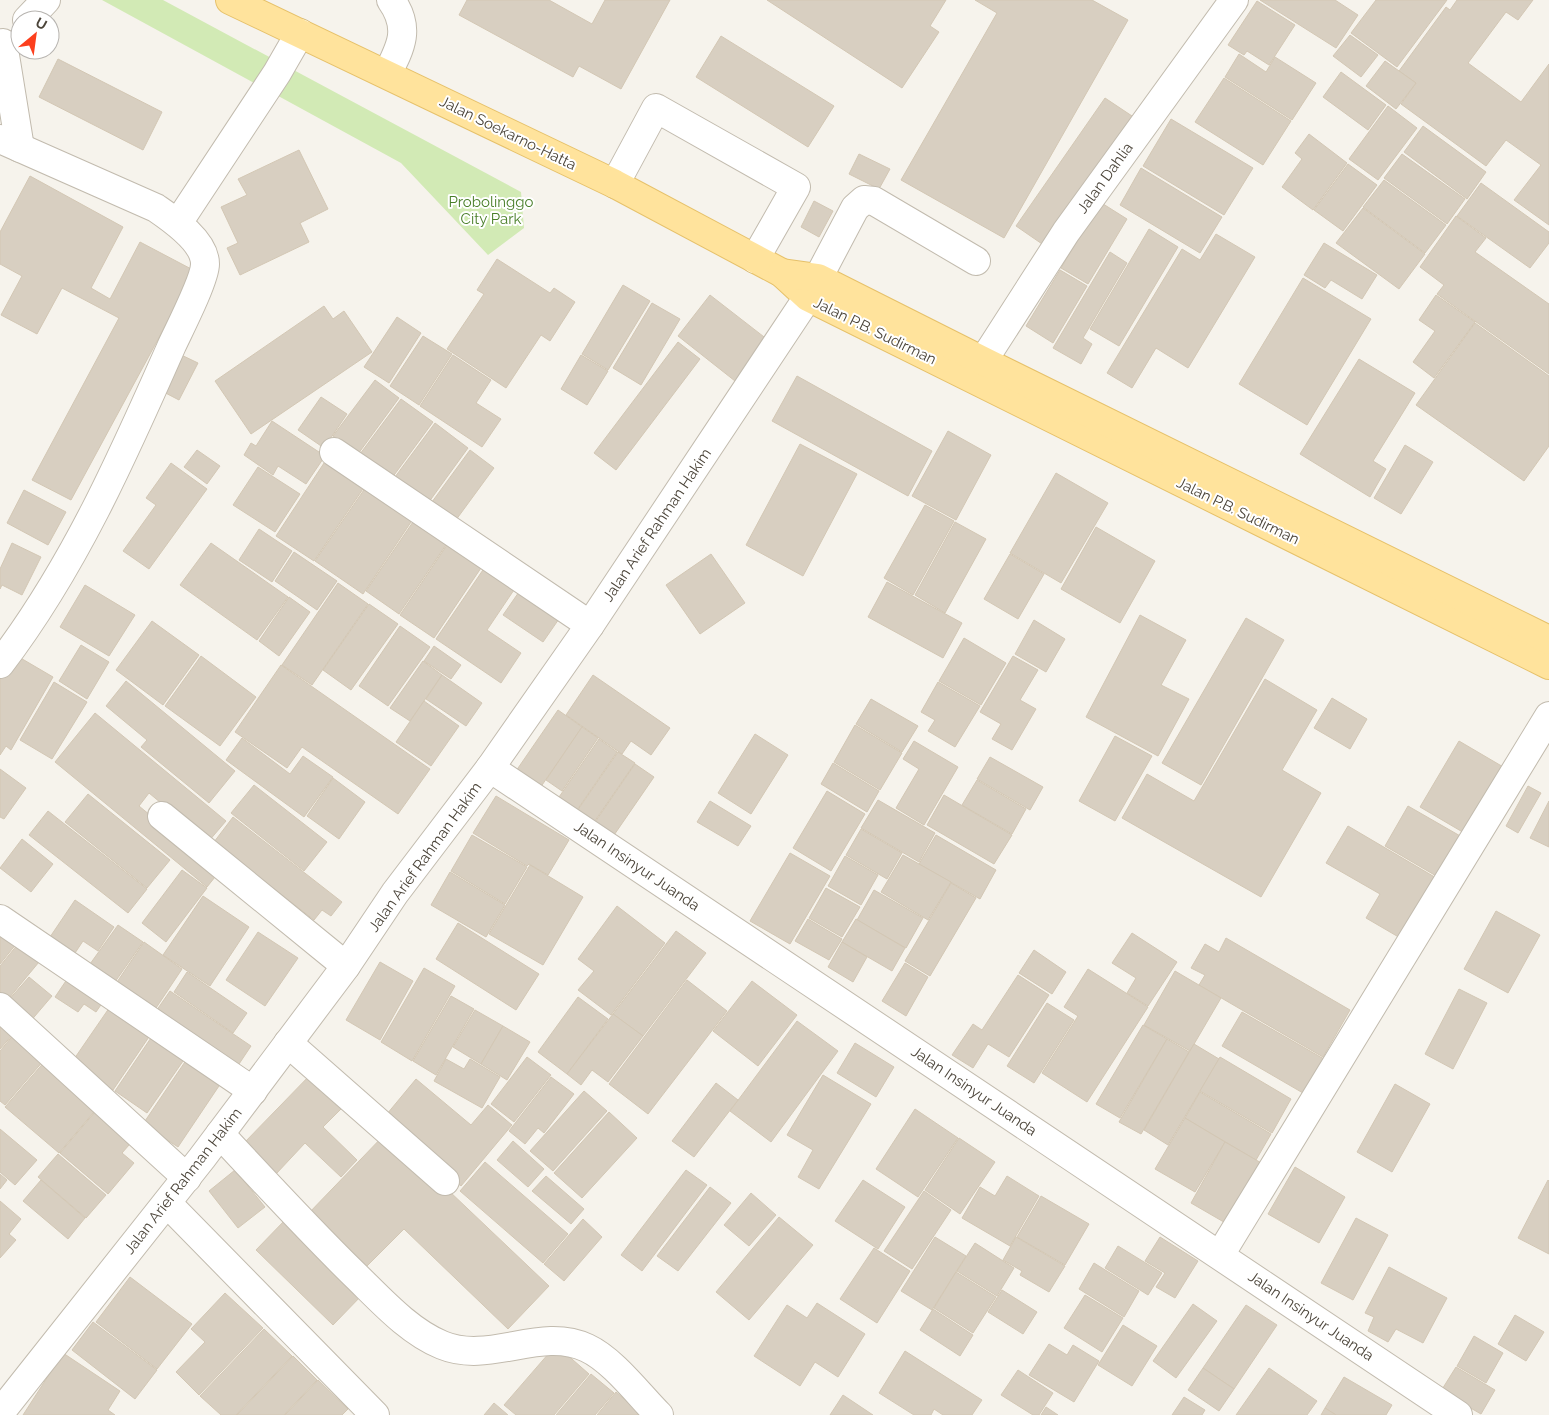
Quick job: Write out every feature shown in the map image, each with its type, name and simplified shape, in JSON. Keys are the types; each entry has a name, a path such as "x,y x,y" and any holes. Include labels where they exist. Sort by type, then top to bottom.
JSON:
{"main road":[{"name":"Jalan Soekarno-Hatta","path":"230,0 615,184 782,273"},
{"name":"Jalan P.B. Sudirman","path":"782,273 1549,665"},
{"name":"Jalan P.B. Sudirman","path":"813,288 983,361 1549,640"}],"street":[{"path":"36,10 46,0"},
{"path":"387,74 401,47 403,36 398,10 391,0"},
{"name":"Jalan Dahlia","path":"983,361 1066,232 1234,0"},
{"path":"178,223 277,73 300,33"},
{"path":"0,664 21,637 74,552 130,440 193,298 205,264 200,247 178,223 156,208 10,144 8,38"},
{"path":"615,184 656,108 796,187 755,259"},
{"name":"Jalan Arief Rahman Hakim","path":"0,1413 167,1203 253,1091 346,966 395,893 490,768 590,625 813,288 856,208 864,200 874,201 976,261"},
{"path":"334,452 590,625"},
{"path":"1220,1255 1549,716"},
{"name":"Jalan Insinyur Juanda","path":"490,768 1458,1415"},
{"path":"162,816 346,966"},
{"path":"0,919 253,1091"},
{"path":"0,1007 192,1171"},
{"path":"288,1044 445,1181"},
{"path":"220,1134 316,1237 377,1297 421,1334 442,1345 464,1352 493,1351 547,1341 570,1342 588,1348 604,1359 659,1415"},
{"path":"167,1203 375,1415"}],"green space":[{"name":"Probolinggo City Park","path":"102,0 163,0 521,192 524,228 488,255 401,163"}],"building":[{"path":"467,0 549,0 592,24 605,0 670,0 621,89 579,66 573,77 459,15"},
{"path":"767,0 946,0 930,26 939,32 902,88"},
{"path":"975,0 1092,0 1128,20 1004,238 901,180 997,13"},
{"path":"1260,0 1335,0 1358,15 1336,48"},
{"path":"1376,0 1447,0 1397,67 1351,33"},
{"path":"1457,0 1533,0 1518,20 1506,12 1468,63 1521,102 1549,64 1549,225 1514,200 1541,165 1506,140 1486,166 1401,104 1416,83 1399,71 1446,7 1450,10"},
{"path":"1257,1 1295,25 1269,65 1247,51 1244,55 1228,45"},
{"path":"1350,35 1378,55 1361,77 1333,56"},
{"path":"721,36 834,106 808,147 696,77"},
{"path":"1239,54 1266,72 1275,57 1316,83 1292,120 1225,77"},
{"path":"58,60 60,60 162,112 143,150 39,97"},
{"path":"1385,61 1416,83 1396,109 1366,86"},
{"path":"1341,72 1386,105 1368,130 1323,97"},
{"path":"1224,78 1291,121 1263,165 1195,122"},
{"path":"1105,98 1135,118 1045,246 1016,226"},
{"path":"1388,106 1417,128 1378,180 1349,159"},
{"path":"1171,119 1253,168 1224,215 1143,166"},
{"path":"1423,126 1486,172 1467,199 1404,152"},
{"path":"1309,134 1347,163 1313,210 1282,187 1302,159 1295,153"},
{"path":"299,150 328,209 300,223 309,242 240,275 227,248 238,243 221,207 247,195 238,179"},
{"path":"859,154 890,169 879,189 849,174"},
{"path":"1402,154 1465,199 1447,224 1384,178"},
{"path":"1348,164 1377,185 1343,231 1314,210"},
{"path":"1141,168 1222,217 1200,253 1120,205"},
{"path":"30,176 123,227 91,288 110,299 140,242 195,271 71,500 32,480 119,318 62,288 37,334 1,315 22,276 0,264 0,232"},
{"path":"1384,180 1446,225 1425,253 1363,207"},
{"path":"1481,183 1549,232 1549,243 1530,268 1457,216"},
{"path":"814,201 833,211 819,237 801,227"},
{"path":"1100,202 1127,219 1088,284 1061,268"},
{"path":"1363,208 1425,254 1399,289 1336,243"},
{"path":"1456,216 1486,238 1475,252 1549,304 1549,374 1437,294 1444,285 1420,267"},
{"path":"1149,229 1178,247 1119,346 1090,329"},
{"path":"1216,234 1255,257 1188,368 1156,348 1132,388 1107,373 1182,249 1200,260"},
{"path":"1324,243 1377,275 1362,299 1331,280 1325,288 1304,275"},
{"path":"1110,252 1127,263 1083,338 1092,344 1081,364 1053,348"},
{"path":"497,259 550,293 554,288 575,302 550,341 541,335 506,388 447,349 484,294 477,290"},
{"path":"1060,270 1087,286 1053,343 1026,326"},
{"path":"1303,278 1371,319 1307,425 1239,384"},
{"path":"623,285 650,301 608,370 582,354"},
{"path":"710,295 768,340 735,381 678,336"},
{"path":"1436,295 1475,322 1434,378 1413,362 1435,331 1419,320"},
{"path":"652,303 680,319 641,385 613,368"},
{"path":"324,306 333,319 344,311 372,352 251,434 215,381"},
{"path":"397,317 421,333 389,383 364,367"},
{"path":"1475,323 1549,376 1549,446 1524,481 1416,405"},
{"path":"423,336 452,354 419,405 390,386"},
{"path":"678,342 700,359 616,470 594,453"},
{"path":"175,352 198,363 179,400 156,388"},
{"path":"453,355 491,380 476,403 501,419 482,447 420,406"},
{"path":"581,355 608,371 587,405 561,389"},
{"path":"1359,359 1415,393 1373,461 1386,469 1370,497 1300,454"},
{"path":"797,376 932,451 908,496 772,421"},
{"path":"375,380 399,398 358,454 333,436"},
{"path":"321,397 347,414 324,448 298,430"},
{"path":"401,399 433,422 389,482 357,458"},
{"path":"272,421 325,456 306,484 278,466 273,475 244,455 251,443 256,446"},
{"path":"435,423 468,448 426,506 392,481"},
{"path":"948,431 991,455 956,520 912,496"},
{"path":"800,444 857,474 803,576 746,545"},
{"path":"1405,445 1433,462 1401,514 1374,498"},
{"path":"197,450 220,466 207,484 184,467"},
{"path":"470,450 494,468 453,524 429,506"},
{"path":"328,457 367,483 314,561 276,536"},
{"path":"171,463 207,489 149,569 123,551 156,505 146,498"},
{"path":"258,467 300,494 275,532 233,505"},
{"path":"1056,473 1108,503 1061,583 1010,553"},
{"path":"368,484 415,516 363,594 315,561"},
{"path":"24,490 66,512 48,545 7,523"},
{"path":"925,505 954,521 913,595 884,578"},
{"path":"417,516 450,539 399,614 366,591"},
{"path":"955,522 986,539 945,613 915,595"},
{"path":"1096,527 1155,561 1120,623 1061,589"},
{"path":"259,529 292,551 272,582 239,560"},
{"path":"451,539 485,562 434,638 400,615"},
{"path":"12,543 41,557 22,595 2,585 0,589 0,569"},
{"path":"211,543 288,597 257,640 180,585"},
{"path":"294,552 337,581 317,610 275,581"},
{"path":"711,554 745,603 700,634 666,585"},
{"path":"1010,554 1044,574 1018,619 984,599"},
{"path":"487,564 518,584 487,630 521,653 501,683 436,639"},
{"path":"887,582 962,623 943,658 868,617"},
{"path":"338,583 368,604 312,685 282,665"},
{"path":"85,585 135,615 109,656 60,627"},
{"path":"521,589 561,616 543,642 503,615"},
{"path":"289,597 310,612 279,656 259,641"},
{"path":"369,604 398,624 351,690 323,670"},
{"path":"1140,615 1186,640 1161,685 1189,699 1158,756 1086,717"},
{"path":"1246,618 1284,640 1201,785 1162,763"},
{"path":"1034,620 1065,639 1046,672 1015,654"},
{"path":"152,621 199,655 163,705 116,670"},
{"path":"400,626 430,647 388,706 359,686"},
{"path":"964,638 1006,663 981,705 939,681"},
{"path":"81,645 109,662 87,699 59,681"},
{"path":"434,646 461,665 451,679 424,661"},
{"path":"12,653 53,677 11,750 6,746 0,755 0,672"},
{"path":"201,656 256,697 220,746 165,706"},
{"path":"1013,656 1038,670 1020,700 1036,709 1012,750 992,739 1001,724 980,712"},
{"path":"423,661 442,675 410,721 390,708"},
{"path":"281,665 430,769 398,814 302,747 287,768 235,732"},
{"path":"442,675 482,703 466,726 426,699"},
{"path":"593,675 670,728 651,755 631,741 622,754 566,715"},
{"path":"1265,679 1317,710 1282,770 1321,793 1261,897 1122,818 1147,774 1194,801"},
{"path":"126,681 235,771 209,803 141,747 147,740 106,706"},
{"path":"54,682 87,702 52,759 20,740"},
{"path":"938,682 980,706 955,747 928,731 935,720 921,712"},
{"path":"1332,698 1367,719 1350,749 1314,728"},
{"path":"871,699 918,726 902,752 856,724"},
{"path":"424,701 459,726 431,766 396,742"},
{"path":"558,710 582,727 540,788 516,771"},
{"path":"95,713 226,821 208,842 149,793 139,806 219,872 207,887 55,762"},
{"path":"855,725 902,753 880,790 834,762"},
{"path":"582,727 598,738 562,791 546,780"},
{"path":"755,734 788,755 751,814 718,793"},
{"path":"1115,736 1152,756 1115,821 1079,801"},
{"path":"242,738 290,774 303,756 333,777 304,817 226,760"},
{"path":"599,739 617,752 575,813 557,800"},
{"path":"914,741 958,767 924,825 896,808 919,769 903,759"},
{"path":"1459,741 1505,768 1466,834 1420,807"},
{"path":"618,752 635,763 592,825 575,814"},
{"path":"990,757 1043,787 1030,810 977,779"},
{"path":"833,763 879,791 867,812 821,784"},
{"path":"635,764 654,777 612,838 593,825"},
{"path":"0,769 26,788 4,819 0,817"},
{"path":"333,778 365,802 339,839 307,816"},
{"path":"977,780 1026,809 1012,834 962,805"},
{"path":"254,785 327,842 304,871 231,813"},
{"path":"1528,786 1541,793 1518,833 1506,826"},
{"path":"827,791 865,814 831,871 793,848"},
{"path":"88,794 170,860 147,888 65,822"},
{"path":"944,795 1012,835 994,864 927,825"},
{"path":"496,796 569,840 548,875 529,864 527,866 473,833"},
{"path":"878,800 935,833 919,862 861,828"},
{"path":"710,801 751,826 738,846 697,822"},
{"path":"1549,801 1549,847 1530,838"},
{"path":"1408,806 1462,837 1438,877 1385,846"},
{"path":"48,811 147,889 128,913 29,835"},
{"path":"233,817 342,902 331,916 322,910 314,920 214,842"},
{"path":"1348,826 1438,879 1402,939 1366,918 1380,894 1326,863"},
{"path":"861,829 902,853 887,879 846,855"},
{"path":"472,835 527,867 505,904 451,871"},
{"path":"936,835 996,870 980,899 919,864"},
{"path":"22,839 53,864 31,892 0,868"},
{"path":"790,853 830,876 790,944 750,921"},
{"path":"903,855 951,882 928,920 881,892"},
{"path":"845,856 878,875 861,905 828,886"},
{"path":"530,865 583,897 543,965 489,934"},
{"path":"182,870 207,888 166,942 142,923"},
{"path":"450,872 505,905 486,937 431,905"},
{"path":"951,883 976,898 930,976 905,961"},
{"path":"826,888 860,907 842,937 809,918"},
{"path":"874,890 923,918 906,948 857,920"},
{"path":"203,896 249,927 210,986 163,955"},
{"path":"75,900 114,927 98,951 83,941 75,953 50,937"},
{"path":"617,906 665,943 611,1015 578,990 594,971 578,959"},
{"path":"1496,911 1540,935 1508,993 1464,969"},
{"path":"808,919 842,939 829,960 795,941"},
{"path":"856,919 905,948 892,971 842,942"},
{"path":"458,923 539,974 516,1010 436,959"},
{"path":"118,925 143,942 110,989 85,971"},
{"path":"0,929 17,943 0,964"},
{"path":"676,931 706,953 643,1036 613,1014"},
{"path":"258,932 298,958 265,1006 226,980"},
{"path":"1132,933 1177,962 1148,1006 1127,993 1136,978 1112,963"},
{"path":"1226,938 1350,1010 1323,1057 1199,985 1205,975 1191,968 1205,944 1219,952"},
{"path":"144,942 182,969 150,1017 111,991"},
{"path":"842,942 867,957 853,982 828,967"},
{"path":"18,944 39,962 5,1003 0,999 0,966"},
{"path":"1034,950 1066,972 1052,994 1019,973"},
{"path":"380,962 413,981 380,1040 346,1020"},
{"path":"905,963 928,977 906,1016 882,1001"},
{"path":"424,968 455,986 412,1061 381,1042"},
{"path":"1088,969 1148,1007 1087,1102 1042,1073 1078,1016 1064,1007"},
{"path":"1175,971 1221,998 1190,1051 1144,1025"},
{"path":"72,972 107,996 96,1012 84,1004 78,1012 55,997"},
{"path":"187,972 247,1013 233,1033 174,992"},
{"path":"1018,975 1049,995 1009,1057 988,1044 973,1068 952,1055 973,1024 982,1030"},
{"path":"29,977 52,996 29,1023 6,1003"},
{"path":"687,980 727,1011 648,1114 609,1084"},
{"path":"752,981 797,1015 758,1066 713,1031"},
{"path":"1459,989 1487,1003 1453,1069 1425,1054"},
{"path":"170,991 251,1046 233,1073 152,1017"},
{"path":"451,996 474,1009 436,1075 413,1061"},
{"path":"578,997 608,1019 567,1074 538,1052"},
{"path":"114,1001 155,1028 113,1090 72,1062"},
{"path":"1047,1003 1074,1020 1034,1083 1007,1066"},
{"path":"475,1010 503,1026 481,1064 453,1047"},
{"path":"1242,1012 1324,1059 1303,1093 1222,1046"},
{"path":"613,1014 643,1036 608,1082 592,1070 581,1085 567,1074"},
{"path":"0,1020 14,1033 0,1049"},
{"path":"797,1021 838,1051 771,1142 730,1111"},
{"path":"1143,1025 1167,1039 1120,1118 1096,1104"},
{"path":"503,1026 530,1042 507,1080 481,1064"},
{"path":"157,1029 190,1051 147,1113 115,1091"},
{"path":"15,1033 45,1059 5,1105 0,1101 0,1051"},
{"path":"1167,1039 1189,1052 1141,1134 1119,1122"},
{"path":"855,1043 894,1067 876,1097 837,1073"},
{"path":"1194,1044 1219,1059 1168,1145 1144,1130"},
{"path":"191,1053 225,1077 178,1147 143,1124"},
{"path":"527,1057 551,1075 514,1122 491,1104"},
{"path":"1220,1057 1291,1099 1272,1133 1200,1091"},
{"path":"446,1059 464,1069 470,1059 500,1077 482,1108 434,1081"},
{"path":"46,1060 99,1106 59,1153 5,1107"},
{"path":"313,1072 346,1104 323,1127 357,1160 341,1177 305,1143 276,1174 244,1143"},
{"path":"823,1075 871,1104 819,1189 798,1177 813,1150 787,1135"},
{"path":"551,1077 574,1094 544,1133 538,1128 525,1144 509,1131"},
{"path":"416,1079 471,1125 488,1105 512,1125 461,1186 382,1120"},
{"path":"716,1083 738,1100 694,1157 672,1141"},
{"path":"1395,1084 1430,1104 1392,1172 1357,1152"},
{"path":"584,1091 607,1111 553,1171 530,1151"},
{"path":"1200,1092 1271,1134 1256,1160 1185,1118"},
{"path":"100,1106 136,1137 122,1153 134,1163 108,1194 60,1153"},
{"path":"915,1109 958,1138 918,1197 876,1169"},
{"path":"609,1112 637,1138 582,1198 554,1173"},
{"path":"1185,1118 1225,1142 1195,1192 1155,1169"},
{"path":"0,1129 37,1160 15,1185 0,1172"},
{"path":"387,1132 549,1286 508,1329 404,1229 364,1269 307,1215"},
{"path":"959,1138 995,1162 960,1214 925,1190"},
{"path":"513,1141 544,1169 528,1187 497,1160"},
{"path":"1225,1142 1263,1164 1229,1225 1191,1203"},
{"path":"58,1154 106,1195 86,1218 38,1177"},
{"path":"485,1162 568,1234 543,1263 460,1191"},
{"path":"1295,1167 1345,1197 1319,1243 1268,1214"},
{"path":"235,1170 265,1207 238,1228 209,1191"},
{"path":"686,1170 707,1185 642,1271 621,1255"},
{"path":"0,1174 7,1180 0,1189"},
{"path":"546,1176 584,1209 571,1224 532,1191"},
{"path":"1007,1176 1039,1196 1010,1246 962,1218 980,1187 995,1196"},
{"path":"41,1180 85,1218 68,1239 23,1201"},
{"path":"863,1180 905,1207 878,1249 835,1221"},
{"path":"1549,1181 1549,1254 1518,1238"},
{"path":"710,1187 731,1203 678,1271 657,1256"},
{"path":"924,1191 951,1210 912,1269 884,1251"},
{"path":"751,1193 776,1215 749,1246 724,1225"},
{"path":"1041,1196 1089,1224 1065,1265 1017,1237"},
{"path":"0,1201 21,1219 9,1234 16,1240 0,1258"},
{"path":"779,1217 813,1245 749,1320 716,1292"},
{"path":"1356,1218 1388,1235 1353,1300 1321,1283"},
{"path":"286,1219 363,1294 333,1325 256,1250"},
{"path":"583,1219 602,1237 564,1281 544,1264"},
{"path":"935,1237 966,1256 932,1310 901,1291"},
{"path":"1016,1237 1065,1266 1049,1292 1020,1275 1022,1271 1003,1260"},
{"path":"1160,1237 1198,1261 1175,1298 1156,1287 1165,1273 1145,1261"},
{"path":"975,1243 1014,1268 997,1296 957,1271"},
{"path":"1118,1246 1162,1273 1148,1295 1105,1268"},
{"path":"874,1248 910,1271 877,1323 840,1299"},
{"path":"1094,1263 1139,1291 1124,1317 1079,1289"},
{"path":"1389,1267 1447,1298 1423,1343 1396,1329 1388,1342 1368,1331 1374,1317 1365,1313"},
{"path":"956,1272 996,1297 973,1333 934,1308"},
{"path":"130,1277 192,1324 157,1369 96,1322"},
{"path":"1002,1290 1037,1312 1023,1334 988,1312"},
{"path":"225,1293 263,1328 199,1395 176,1372 205,1342 191,1329"},
{"path":"1085,1295 1123,1318 1102,1352 1064,1328"},
{"path":"817,1303 865,1334 838,1377 815,1362 800,1386 754,1356 787,1305 807,1318"},
{"path":"1193,1304 1217,1321 1176,1378 1153,1361"},
{"path":"1246,1305 1277,1325 1234,1389 1203,1368"},
{"path":"933,1309 973,1335 960,1356 920,1330"},
{"path":"1515,1315 1544,1332 1526,1361 1498,1344"},
{"path":"93,1322 157,1370 135,1399 72,1350"},
{"path":"1123,1325 1157,1346 1132,1386 1098,1365"},
{"path":"264,1329 292,1356 236,1415 221,1415 200,1396"},
{"path":"1474,1336 1503,1353 1486,1383 1457,1366"},
{"path":"1049,1344 1067,1355 1073,1345 1099,1361 1074,1402 1029,1375"},
{"path":"556,1345 589,1374 554,1415 516,1415 504,1405"},
{"path":"905,1351 982,1400 972,1415 943,1415 934,1409 931,1415 914,1415 879,1393"},
{"path":"63,1353 120,1391 108,1410 115,1415 23,1415"},
{"path":"293,1356 317,1380 284,1415 237,1415"},
{"path":"1456,1367 1495,1390 1481,1414 1441,1391"},
{"path":"1203,1368 1234,1389 1219,1411 1188,1390"},
{"path":"1269,1368 1317,1401 1307,1415 1236,1415"},
{"path":"1018,1370 1053,1393 1039,1415 1033,1415 1001,1395"},
{"path":"591,1374 614,1393 595,1415 556,1415"},
{"path":"1344,1377 1392,1405 1386,1415 1336,1415 1325,1408"},
{"path":"318,1380 348,1409 342,1415 285,1415"},
{"path":"616,1392 643,1415 597,1415"},
{"path":"843,1395 873,1415 830,1415"},
{"path":"1184,1397 1205,1410 1202,1415 1172,1415"},
{"path":"494,1403 508,1415 484,1415"},
{"path":"1046,1407 1058,1415 1041,1415"},
{"path":"1325,1408 1336,1415 1321,1415"}]}
